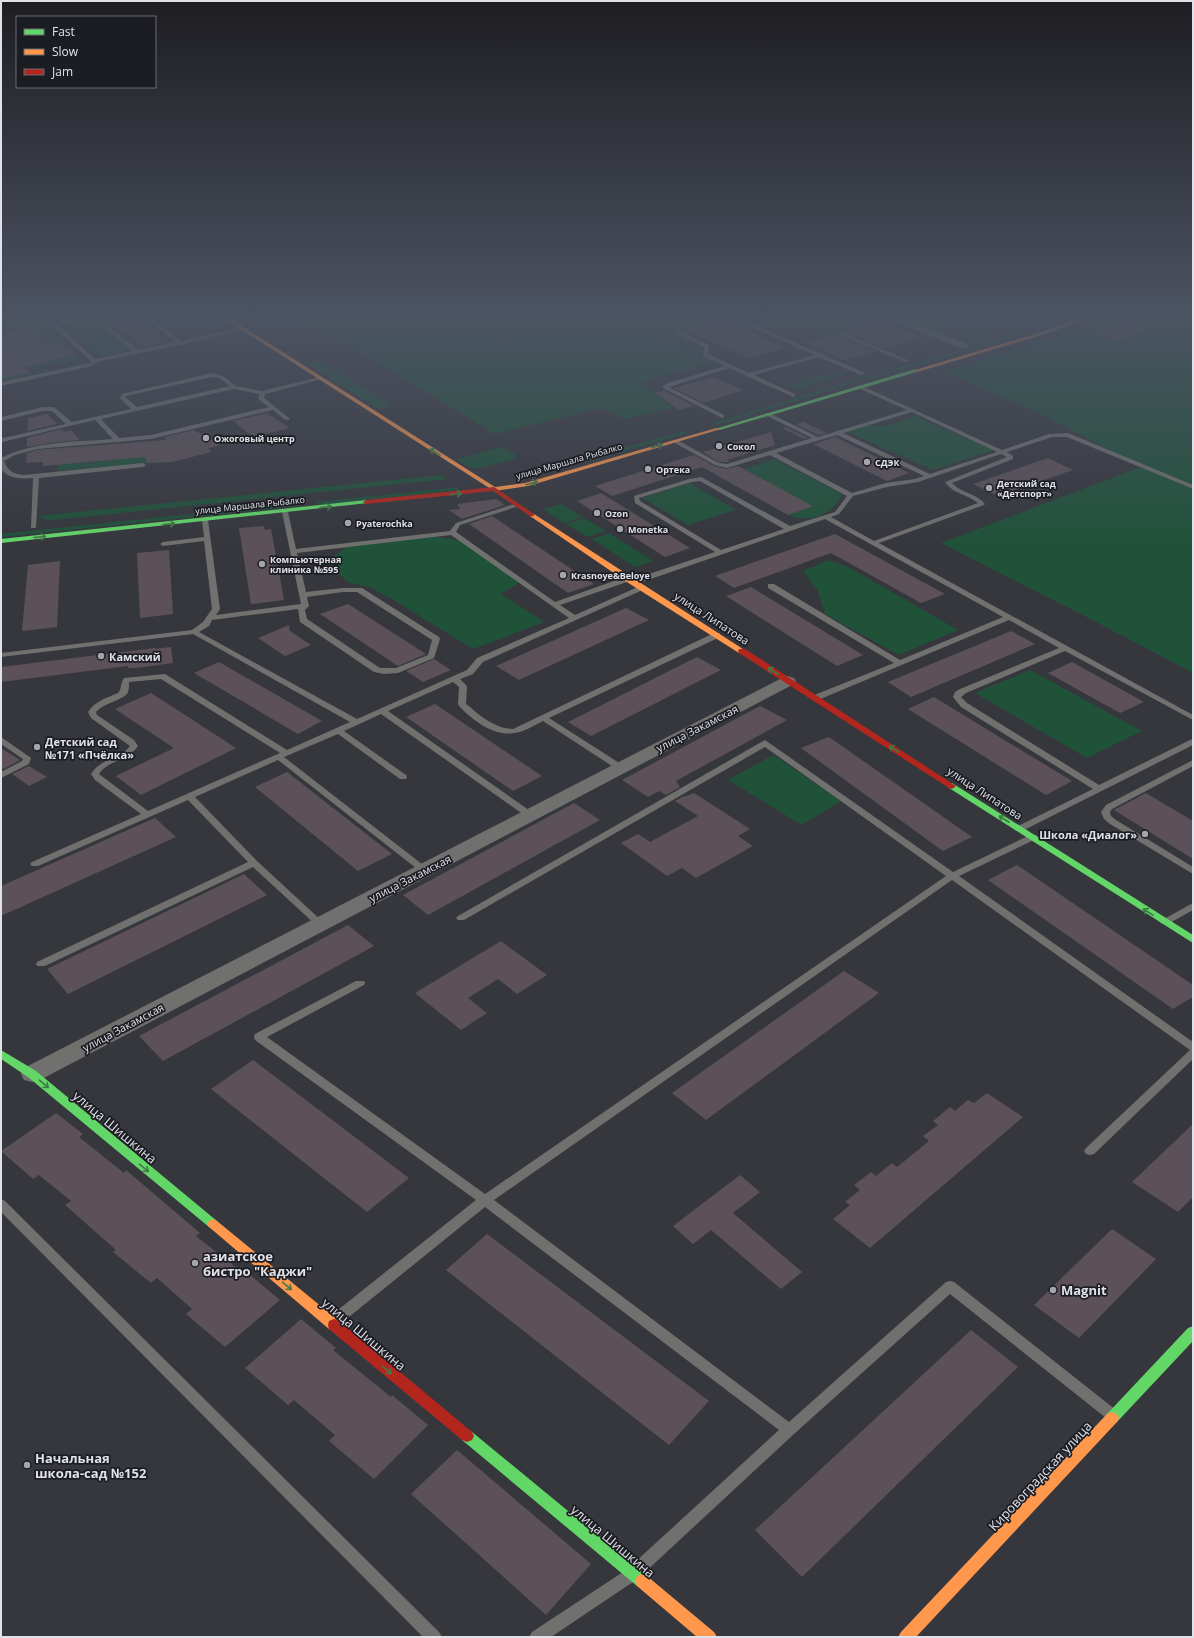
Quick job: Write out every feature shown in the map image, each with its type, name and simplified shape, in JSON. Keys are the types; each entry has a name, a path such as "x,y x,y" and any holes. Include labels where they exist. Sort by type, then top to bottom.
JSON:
{"street":[{"name":"улица Липатова","path":"337,390 480,480 643,588 1193,940"},
{"name":"улица Маршала Рыбалко","path":"1,541 285,512 526,485 848,390"},
{"path":"779,399 796,394"},
{"path":"709,420 726,415"},
{"path":"690,427 691,430 694,431 710,430"},
{"path":"465,482 493,478"},
{"name":"улица Маршала Рыбалко","path":"264,503 373,492"},
{"path":"295,500 305,504 299,510"},
{"name":"улица Закамская","path":"32,1074 788,681"},
{"name":"улица Шишкина","path":"1,1054 32,1074 708,1637"},
{"name":"Кировоградская улица","path":"906,1637 1114,1416 1188,1346 1193,1332"}],"lane":[{"path":"135,409 123,398 124,395 144,390"},
{"path":"1,440 219,390"},
{"path":"250,390 262,393 272,390"},
{"path":"671,390 726,415"},
{"path":"787,390 796,394"},
{"path":"868,390 1011,457 948,482 951,486 978,500 982,504 979,506 874,543"},
{"path":"262,393 261,398 287,419"},
{"path":"143,465 24,477 6,472 1,461 18,452 36,447 151,437 274,408"},
{"path":"1,418 43,409 54,409 70,424"},
{"path":"675,441 721,466 733,465 912,410"},
{"path":"767,414 818,439"},
{"path":"96,418 118,440"},
{"path":"839,433 929,476"},
{"path":"554,605 837,513 851,495 877,487 909,483 1051,435 1068,435 1193,487"},
{"path":"771,454 851,495"},
{"path":"33,527 36,476"},
{"path":"720,552 637,502 636,497 691,480 701,479 790,529"},
{"path":"452,533 458,524 517,505"},
{"path":"285,512 305,606"},
{"path":"826,517 1193,718"},
{"path":"1,655 194,632 206,624 216,609 205,520"},
{"path":"293,551 452,533 574,618"},
{"path":"163,544 207,539"},
{"path":"771,586 900,663"},
{"path":"35,864 470,672 480,660 643,588"},
{"path":"302,595 343,590 359,590 436,639 431,656 390,673 377,670 303,620 301,610 305,606"},
{"path":"210,618 305,606"},
{"path":"815,698 1010,617"},
{"path":"194,632 356,722"},
{"path":"454,679 463,686 461,698 464,707 497,730 509,732 516,731 716,635"},
{"path":"1065,648 964,691 958,694 957,697 964,705 1099,788"},
{"path":"148,814 98,778 95,774 97,769 126,754 132,750 134,746 131,742 94,716 92,712 93,709 98,706 121,695 124,692 125,682 127,680 162,676 282,755 424,870"},
{"path":"382,711 530,815"},
{"path":"543,718 621,768"},
{"path":"338,730 402,777"},
{"path":"1,740 27,758 26,762 1,775"},
{"path":"1019,828 1193,742"},
{"path":"461,918 765,743 1193,1047"},
{"path":"1193,763 1109,807 1105,812 1107,817 1113,822 1193,871"},
{"path":"189,796 254,863 320,924"},
{"path":"331,1323 485,1200 952,876 1033,837"},
{"path":"41,964 254,863"},
{"path":"1165,922 1193,906"},
{"path":"360,983 259,1037 485,1200 789,1430"},
{"path":"1090,1151 1193,1053"},
{"path":"1,1204 434,1637"},
{"path":"537,1637 633,1574 789,1430 950,1286 1114,1416"}],"green space":[{"path":"349,390 367,390 392,406 378,409"},
{"path":"423,390 651,390 673,408 625,419 602,408 495,434"},
{"path":"819,390 830,390 717,425 713,423"},
{"path":"986,390 1193,390 1193,673 941,543 1141,467 1045,416"},
{"path":"915,416 994,450 933,470 845,431 864,425 887,426"},
{"path":"684,431 688,433 528,478 524,476"},
{"path":"499,447 515,454 514,459 481,468 471,468 457,460"},
{"path":"145,457 147,463 57,471 57,465"},
{"path":"774,459 842,494 838,501 827,512 820,516 812,518 796,518 788,515 812,506 744,469"},
{"path":"442,475 447,479 63,519 47,520 38,516"},
{"path":"690,483 736,510 688,525 642,498"},
{"path":"458,487 459,490 318,505 317,502"},
{"path":"297,503 298,506 1,537 1,534"},
{"path":"561,504 582,517 564,523 543,509"},
{"path":"584,518 606,531 587,537 566,524"},
{"path":"609,533 653,561 635,567 592,539"},
{"path":"433,536 466,542 520,582 501,594 544,622 473,649 392,599 369,587 348,582 339,574 321,564 340,552 350,542"},
{"path":"829,560 848,567 958,630 899,655 825,614 818,591 803,571"},
{"path":"1030,670 1142,731 1087,758 975,693"},
{"path":"773,755 841,801 802,825 728,780"}],"building":[{"path":"665,390 694,406 679,410 655,393"},
{"path":"679,390 743,390 703,403"},
{"path":"267,413 289,428 253,437 233,421"},
{"path":"47,414 57,424 27,431 28,418"},
{"path":"804,422 827,433 818,435 795,424"},
{"path":"786,427 808,438 804,439 782,428"},
{"path":"62,429 65,432 71,430 80,440 27,447 27,438"},
{"name":"Ожоговый центр","path":"194,430 220,445 209,448 211,452 172,462 147,463 145,457 43,466 43,462 26,463 27,453 37,450 166,440 164,437"},
{"path":"771,432 775,445 727,460 730,462 719,462 703,452"},
{"path":"835,437 909,473 887,481 813,444"},
{"path":"694,455 714,466 727,469 738,466 813,506 788,515 702,467 612,496 595,486"},
{"path":"1048,458 1073,470 998,496 973,484"},
{"path":"601,493 690,548 665,557 577,501"},
{"path":"496,499 505,505 462,519 449,510 460,509 457,504"},
{"path":"492,516 594,584 568,593 469,524"},
{"path":"264,526 265,530 271,529 284,600 251,604 239,528"},
{"path":"835,534 945,594 921,603 831,553 734,588 715,576"},
{"path":"169,550 173,614 140,618 137,553"},
{"path":"60,561 57,627 22,631 28,565"},
{"path":"751,587 863,655 837,666 726,596"},
{"path":"348,604 426,654 398,666 320,614"},
{"path":"626,608 649,620 519,680 496,666"},
{"path":"289,625 290,631 311,645 285,656 258,638"},
{"path":"1011,631 1035,644 911,697 888,682"},
{"path":"171,647 173,663 136,668 128,668 128,666 1,682 1,667"},
{"path":"697,657 721,670 591,736 568,722"},
{"path":"434,659 451,670 423,682 406,671"},
{"path":"219,662 322,721 298,734 194,673"},
{"path":"1072,662 1144,702 1120,713 1048,673"},
{"path":"151,693 236,748 141,795 116,776 174,748 115,709"},
{"path":"934,697 1072,781 1046,795 908,709"},
{"path":"435,704 542,776 513,791 406,717"},
{"path":"760,706 787,720 676,781 680,787 666,795 659,791 648,797 622,780"},
{"path":"829,737 972,837 943,851 801,748"},
{"path":"1,748 20,760 4,769 1,767"},
{"path":"29,766 47,777 29,786 12,774"},
{"path":"287,772 392,854 358,871 255,787"},
{"path":"694,793 750,829 738,836 753,846 696,878 682,868 667,876 621,843 638,834 650,842 698,816 675,801"},
{"path":"1146,793 1193,821 1193,859 1114,810"},
{"path":"574,803 600,820 428,915 403,895"},
{"path":"155,818 176,837 1,916 1,886"},
{"path":"1017,865 1193,985 1193,997 1173,1009 988,880"},
{"path":"244,874 267,895 68,994 47,969"},
{"path":"348,925 374,946 163,1061 139,1036"},
{"path":"501,941 547,975 517,994 498,979 468,998 487,1013 461,1030 415,993"},
{"path":"844,971 879,993 706,1120 672,1093"},
{"path":"253,1060 409,1178 367,1212 211,1089"},
{"path":"987,1093 1023,1117 870,1248 833,1219 850,1205 845,1202 860,1190 854,1185 871,1172 876,1176 892,1163 897,1167 929,1141 923,1136 938,1125 933,1121 950,1107 955,1111 968,1100 974,1103"},
{"path":"56,1113 83,1134 79,1137 124,1173 126,1170 200,1233 196,1236 247,1276 249,1274 280,1300 225,1347 186,1314 192,1309 157,1278 151,1283 113,1252 116,1250 65,1205 71,1201 39,1175 33,1179 1,1151"},
{"path":"1193,1124 1193,1197 1178,1212 1132,1182"},
{"path":"740,1175 760,1192 733,1213 802,1272 781,1289 711,1230 693,1244 673,1226"},
{"path":"1112,1229 1156,1259 1079,1338 1034,1305"},
{"path":"487,1234 709,1401 669,1445 446,1270"},
{"path":"301,1319 336,1348 333,1350 391,1397 392,1395 428,1425 374,1479 329,1441 335,1435 294,1400 288,1405 245,1368"},
{"path":"971,1330 1018,1367 802,1577 755,1530"},
{"path":"457,1450 591,1564 546,1615 411,1494"}],"traffic: fast":[{"path":"718,429 849,390"},
{"path":"1,541 366,502"},
{"path":"952,786 1193,940"},
{"path":"1,1054 32,1074 213,1224"},
{"path":"1112,1418 1193,1332"},
{"path":"467,1436 642,1581"}],"traffic: slow":[{"path":"339,390 480,480"},
{"path":"480,480 494,489 526,485 718,429"},
{"path":"532,515 633,582 742,651"},
{"path":"213,1224 334,1325"},
{"path":"906,1637 1112,1418"},
{"path":"642,1581 709,1637"}],"traffic: jam":[{"path":"366,502 494,489 532,515"},
{"path":"742,651 952,786"},
{"path":"334,1325 467,1436"}],"place":[{"name":"Ожоговый центр","path":"206,438"},
{"name":"Сокол","path":"719,446"},
{"name":"СДЭК","path":"867,462"},
{"name":"Ортека","path":"648,469"},
{"name":"Детский сад «Детспорт»","path":"989,488"},
{"name":"Ozon","path":"597,513"},
{"name":"Pyaterochka","path":"348,523"},
{"name":"Monetka","path":"620,529"},
{"name":"Компьютерная клиника №595","path":"262,564"},
{"name":"Krasnoye&Beloye","path":"563,575"},
{"name":"Камский","path":"101,656"},
{"name":"Детский сад №171 «Пчёлка»","path":"37,747"},
{"name":"Школа «Диалог»","path":"1145,834"},
{"name":"азиатское бистро \"Каджи\"","path":"195,1263"},
{"name":"Magnit","path":"1053,1290"},
{"name":"Начальная школа-сад №152","path":"27,1465"}]}
